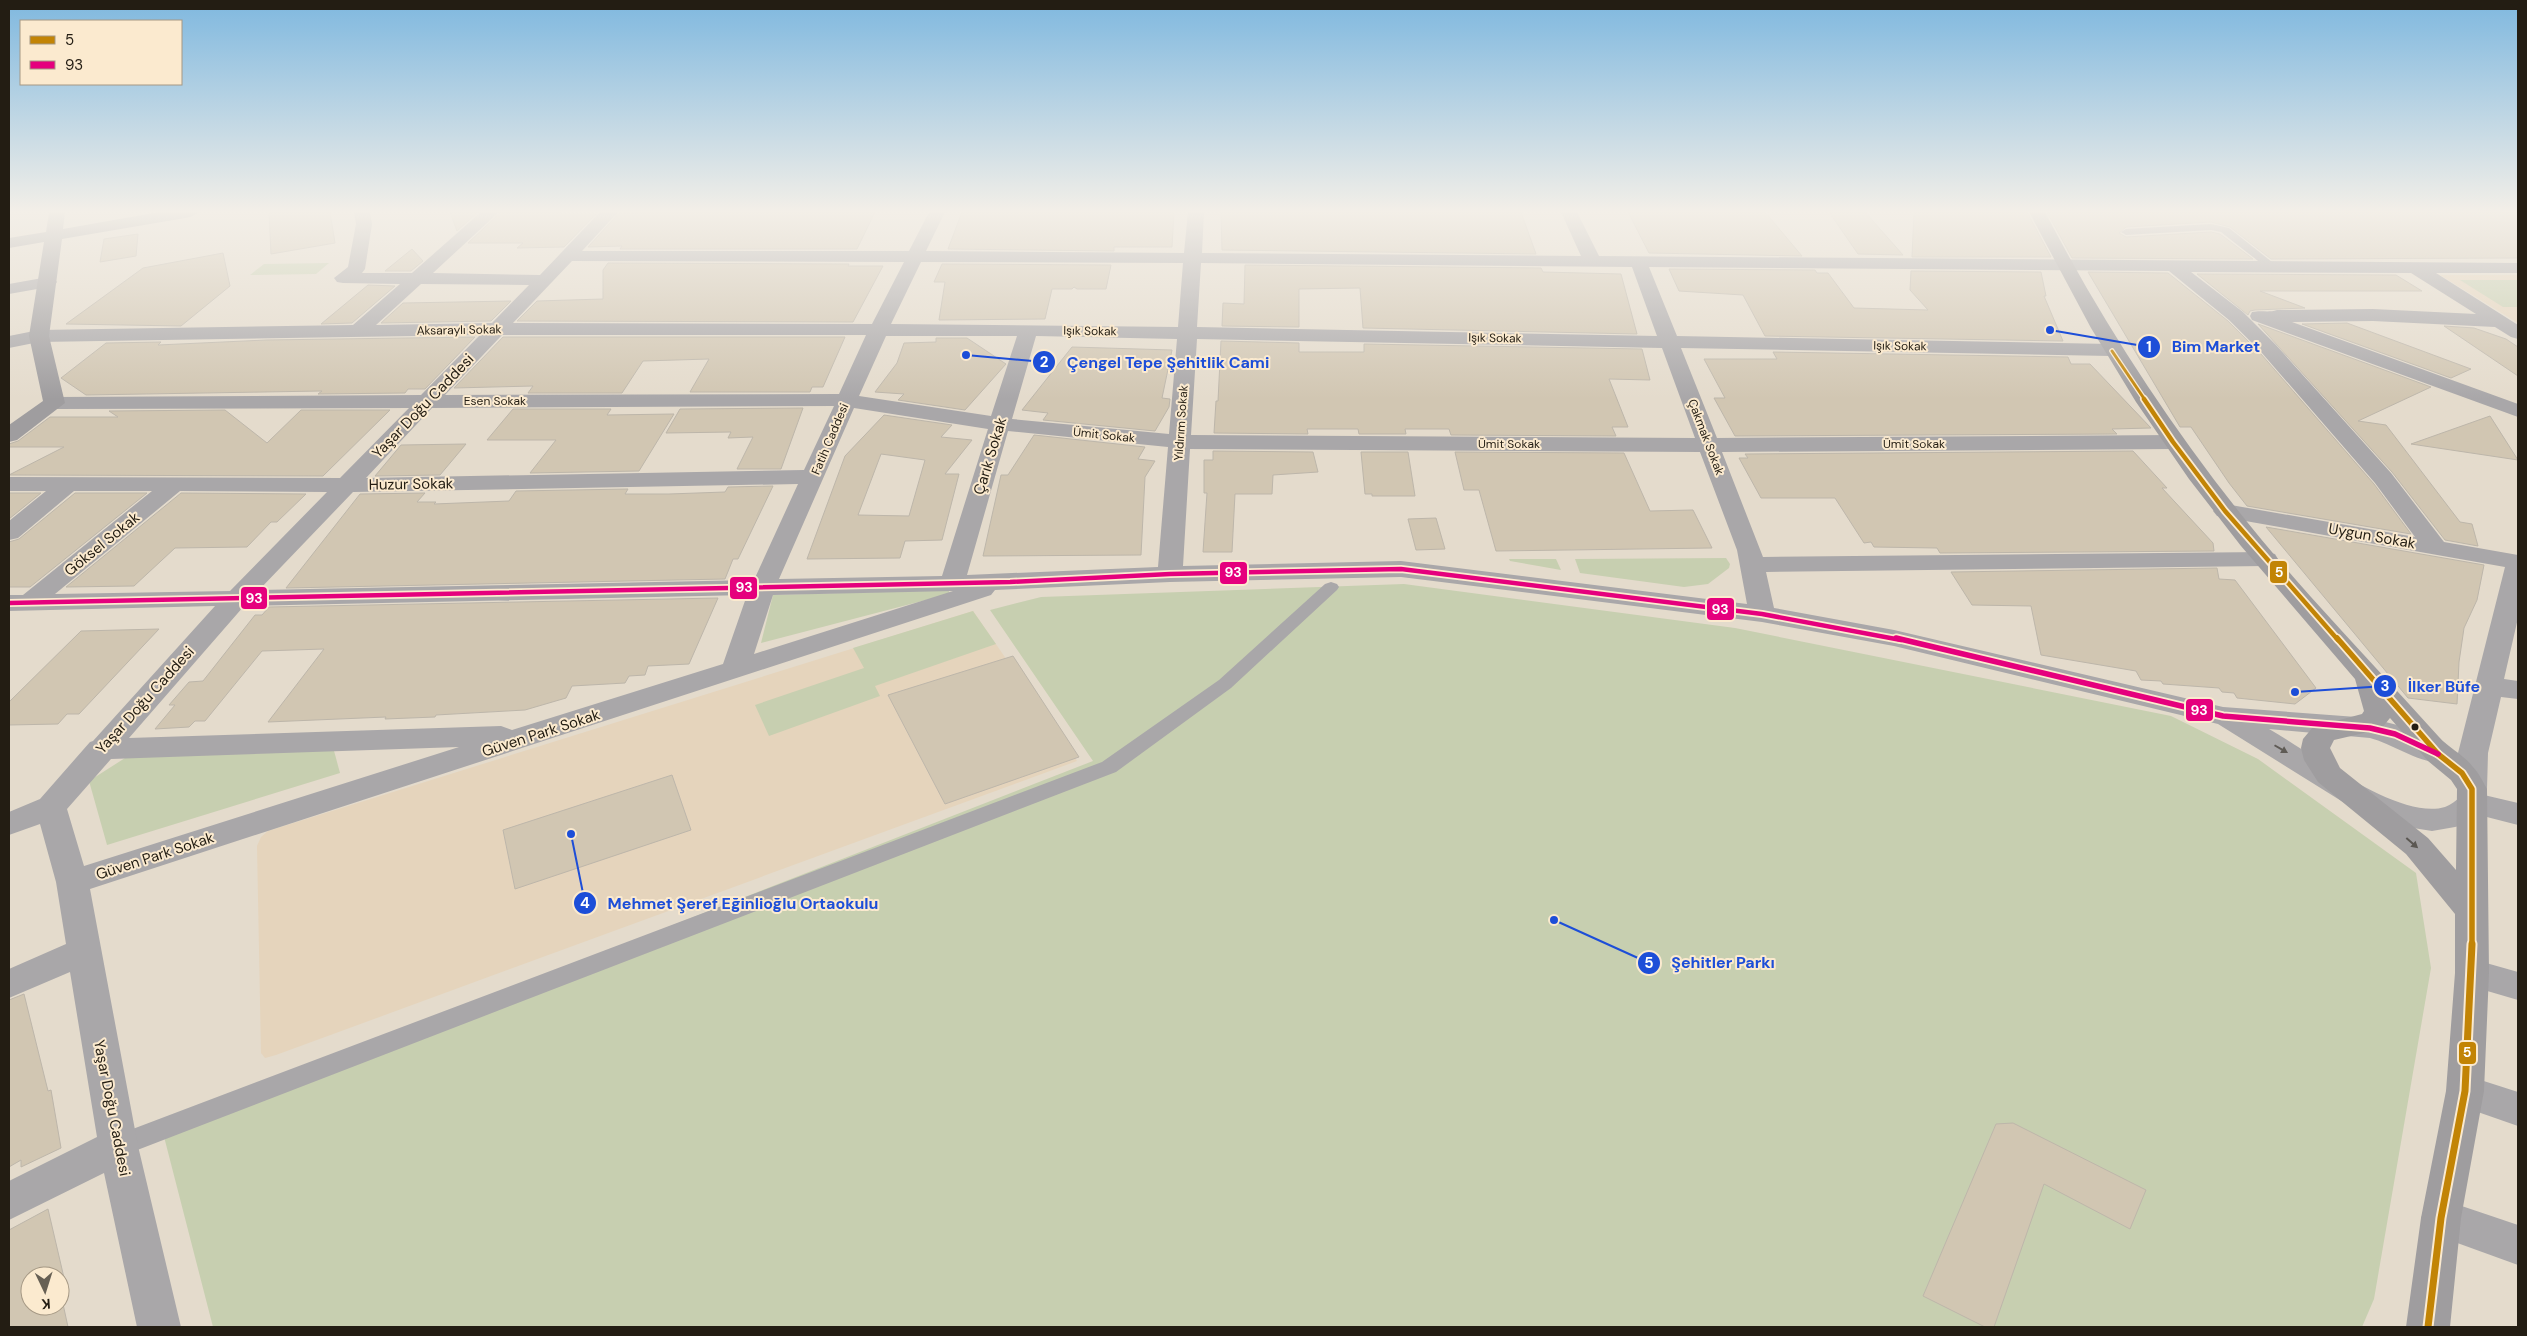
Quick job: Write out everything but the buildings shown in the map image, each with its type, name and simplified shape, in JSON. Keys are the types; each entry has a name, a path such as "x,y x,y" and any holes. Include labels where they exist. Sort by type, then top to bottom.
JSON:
{"main road":[{"path":"9,435 54,403 39,336 49,274"},
{"path":"2068,274 2111,350 2174,442 2225,511 2438,754 2462,773 2473,796 2472,973 2465,1091 2441,1218 2428,1327"},
{"path":"2366,672 2379,712 2372,722 2330,730 2319,737 2314,748 2318,761 2328,775 2417,846 2472,911"}],"street":[{"path":"348,274 343,278 544,280"},
{"path":"358,331 420,274"},
{"name":"Yaşar Doğu Caddesi","path":"159,1327 118,1146 72,882 51,807 100,749 237,598 430,401 495,329 550,274"},
{"name":"Fatih Caddesi","path":"735,670 764,587 846,400 879,329 907,274"},
{"name":"Yıldırım Sokak","path":"1170,574 1191,274"},
{"name":"Çakmak Sokak","path":"1644,274 1753,565 1762,614"},
{"path":"2183,274 2236,316 2275,356 2383,478 2435,547"},
{"path":"2426,274 2518,334"},
{"path":"9,289 48,282"},
{"path":"2236,316 2373,315 2499,321"},
{"path":"2259,316 2518,411"},
{"name":"Aksaraylı Sokak","path":"9,342 39,336 358,331 879,329"},
{"name":"Işık Sokak","path":"879,329 1028,330 2111,350"},
{"name":"Çarık Sokak","path":"952,583 1028,330"},
{"name":"Esen Sokak","path":"54,403 846,400"},
{"name":"Ümit Sokak","path":"846,400 1000,424 1179,442 1709,445 2174,442"},
{"name":"Huzur Sokak","path":"9,484 346,485 813,477"},
{"path":"9,533 69,484"},
{"name":"Göksel Sokak","path":"19,603 174,485"},
{"name":"Uygun Sokak","path":"2225,511 2435,547 2518,566"},
{"path":"1753,565 2266,559"},
{"path":"2223,716 2370,803 2396,813 2423,818 2448,819 2465,813 2473,796 2473,753 2518,566"},
{"path":"19,603 1010,582 1170,574 1401,569 1762,614 1894,638 2223,716 2370,728 2394,734 2438,754"},
{"name":"Güven Park Sokak","path":"72,882 1010,582"},
{"path":"2488,686 2518,690"},
{"path":"100,749 535,735"},
{"path":"2473,796 2518,814"},
{"path":"9,824 51,807"},
{"path":"9,984 84,951"},
{"path":"2472,973 2518,986"},
{"path":"2465,1091 2518,1109"},
{"path":"9,1201 118,1146"},
{"path":"2441,1218 2518,1245"}],"lane":[{"path":"118,1146 1109,767 1225,684 1331,587"}],"shaded area":[{"path":"2440,275 2518,275 2518,323"},
{"path":"973,611 1077,761 276,1055 265,1058 261,1053 257,846 261,837 268,831"}],"green space":[{"path":"2460,280 2518,280 2518,307 2503,307"},
{"path":"1726,558 1730,564 1729,568 1708,584 1684,587 1580,573 1575,559"},
{"path":"1509,559 1556,559 1561,570 1510,561"},
{"path":"1404,584 1735,628 2171,716 2258,759 2416,873 2431,968 2374,1299 2362,1327 213,1327 161,1125 1093,761 990,610 1041,597"},
{"path":"949,590 949,594 761,643 773,595"},
{"path":"973,611 996,644 875,686 880,696 769,736 755,705 864,668 853,648"},
{"path":"333,747 340,773 107,845 89,781 125,758"}],"transit line":[{"name":"5","path":"2112,351 2173,442 2225,511 2438,754 2462,773 2472,789 2472,973 2465,1091 2441,1218 2428,1327"},
{"name":"93","path":"9,603 1010,582 1170,574 1401,569 1762,614 1894,638 2223,716 2370,728 2395,734 2438,754"}],"place":[{"name":"Bim Market","path":"2050,330"},
{"name":"Çengel Tepe Şehitlik Cami","path":"966,355"},
{"name":"İlker Büfe","path":"2295,692"},
{"name":"Mehmet Şeref Eğinlioğlu Ortaokulu","path":"571,834"},
{"name":"Şehitler Parkı","path":"1554,920"}]}
